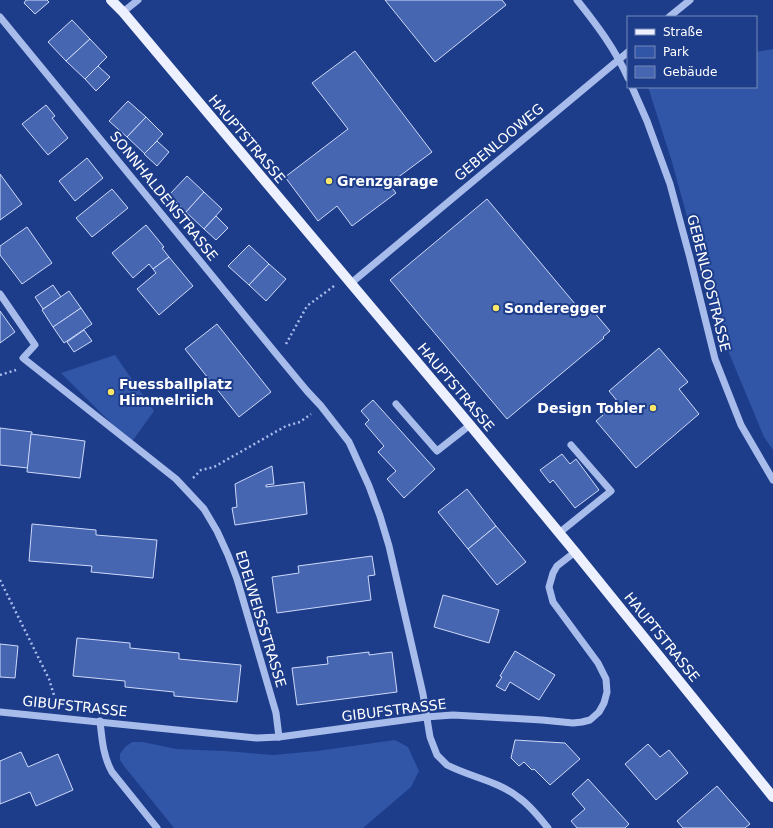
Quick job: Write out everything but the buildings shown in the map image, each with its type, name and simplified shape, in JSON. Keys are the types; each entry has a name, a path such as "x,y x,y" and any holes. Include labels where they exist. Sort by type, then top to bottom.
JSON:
{"main road":[{"name":"HAUPTSTRASSE","path":"111,0 123,12 470,425 773,796"}],"street":[{"path":"123,12 138,0"},
{"path":"577,0 602,31 620,59 627,76"},
{"path":"671,16 690,0"},
{"name":"SONNHALDENSTRASSE","path":"0,17 278,356 321,406 349,442 378,510 389,546 423,694 426,717 434,750 442,760 455,769 502,787 517,796 530,806 548,828"},
{"name":"GEBENLOOWEG","path":"350,284 627,53"},
{"name":"GEBENLOOSTRASSE","path":"632,88 647,121 670,184 715,359 741,425 773,480"},
{"name":"EDELWEISSSTRASSE","path":"0,294 35,345 23,358 184,487 207,515 217,531 237,579 276,713 279,737"},
{"path":"396,404 437,451 470,425"},
{"path":"559,533 611,491 571,445"},
{"name":"GIBUFSTRASSE","path":"0,712 61,717 235,736 279,737 426,717 453,716 573,723 586,721 597,715 602,707 607,692 607,683 604,672 557,609 549,591 550,580 553,573 563,560 575,552"},
{"path":"100,721 104,754 107,764 158,828"}],"path":[{"path":"278,356 307,306 332,286 350,284"},
{"path":"184,487 201,470 220,463 286,426 300,422 321,406"},
{"path":"0,580 49,679 61,717"}],"green space":[{"path":"773,49 773,450 764,437 716,322 672,162 648,88 757,88 757,52"},
{"name":"Fuessballplatz Himmelriich","path":"115,355 154,411 131,443 61,373"},
{"path":"395,740 408,747 419,771 411,787 363,828 174,828 120,760 120,754 125,747 132,742 143,742 176,749 273,755 317,751"}],"place":[{"name":"Grenzgarage","path":"329,181"},
{"name":"Sonderegger","path":"496,308"},
{"name":"Fuessballplatz Himmelriich","path":"111,392"},
{"name":"Design Tobler","path":"653,408"}]}
